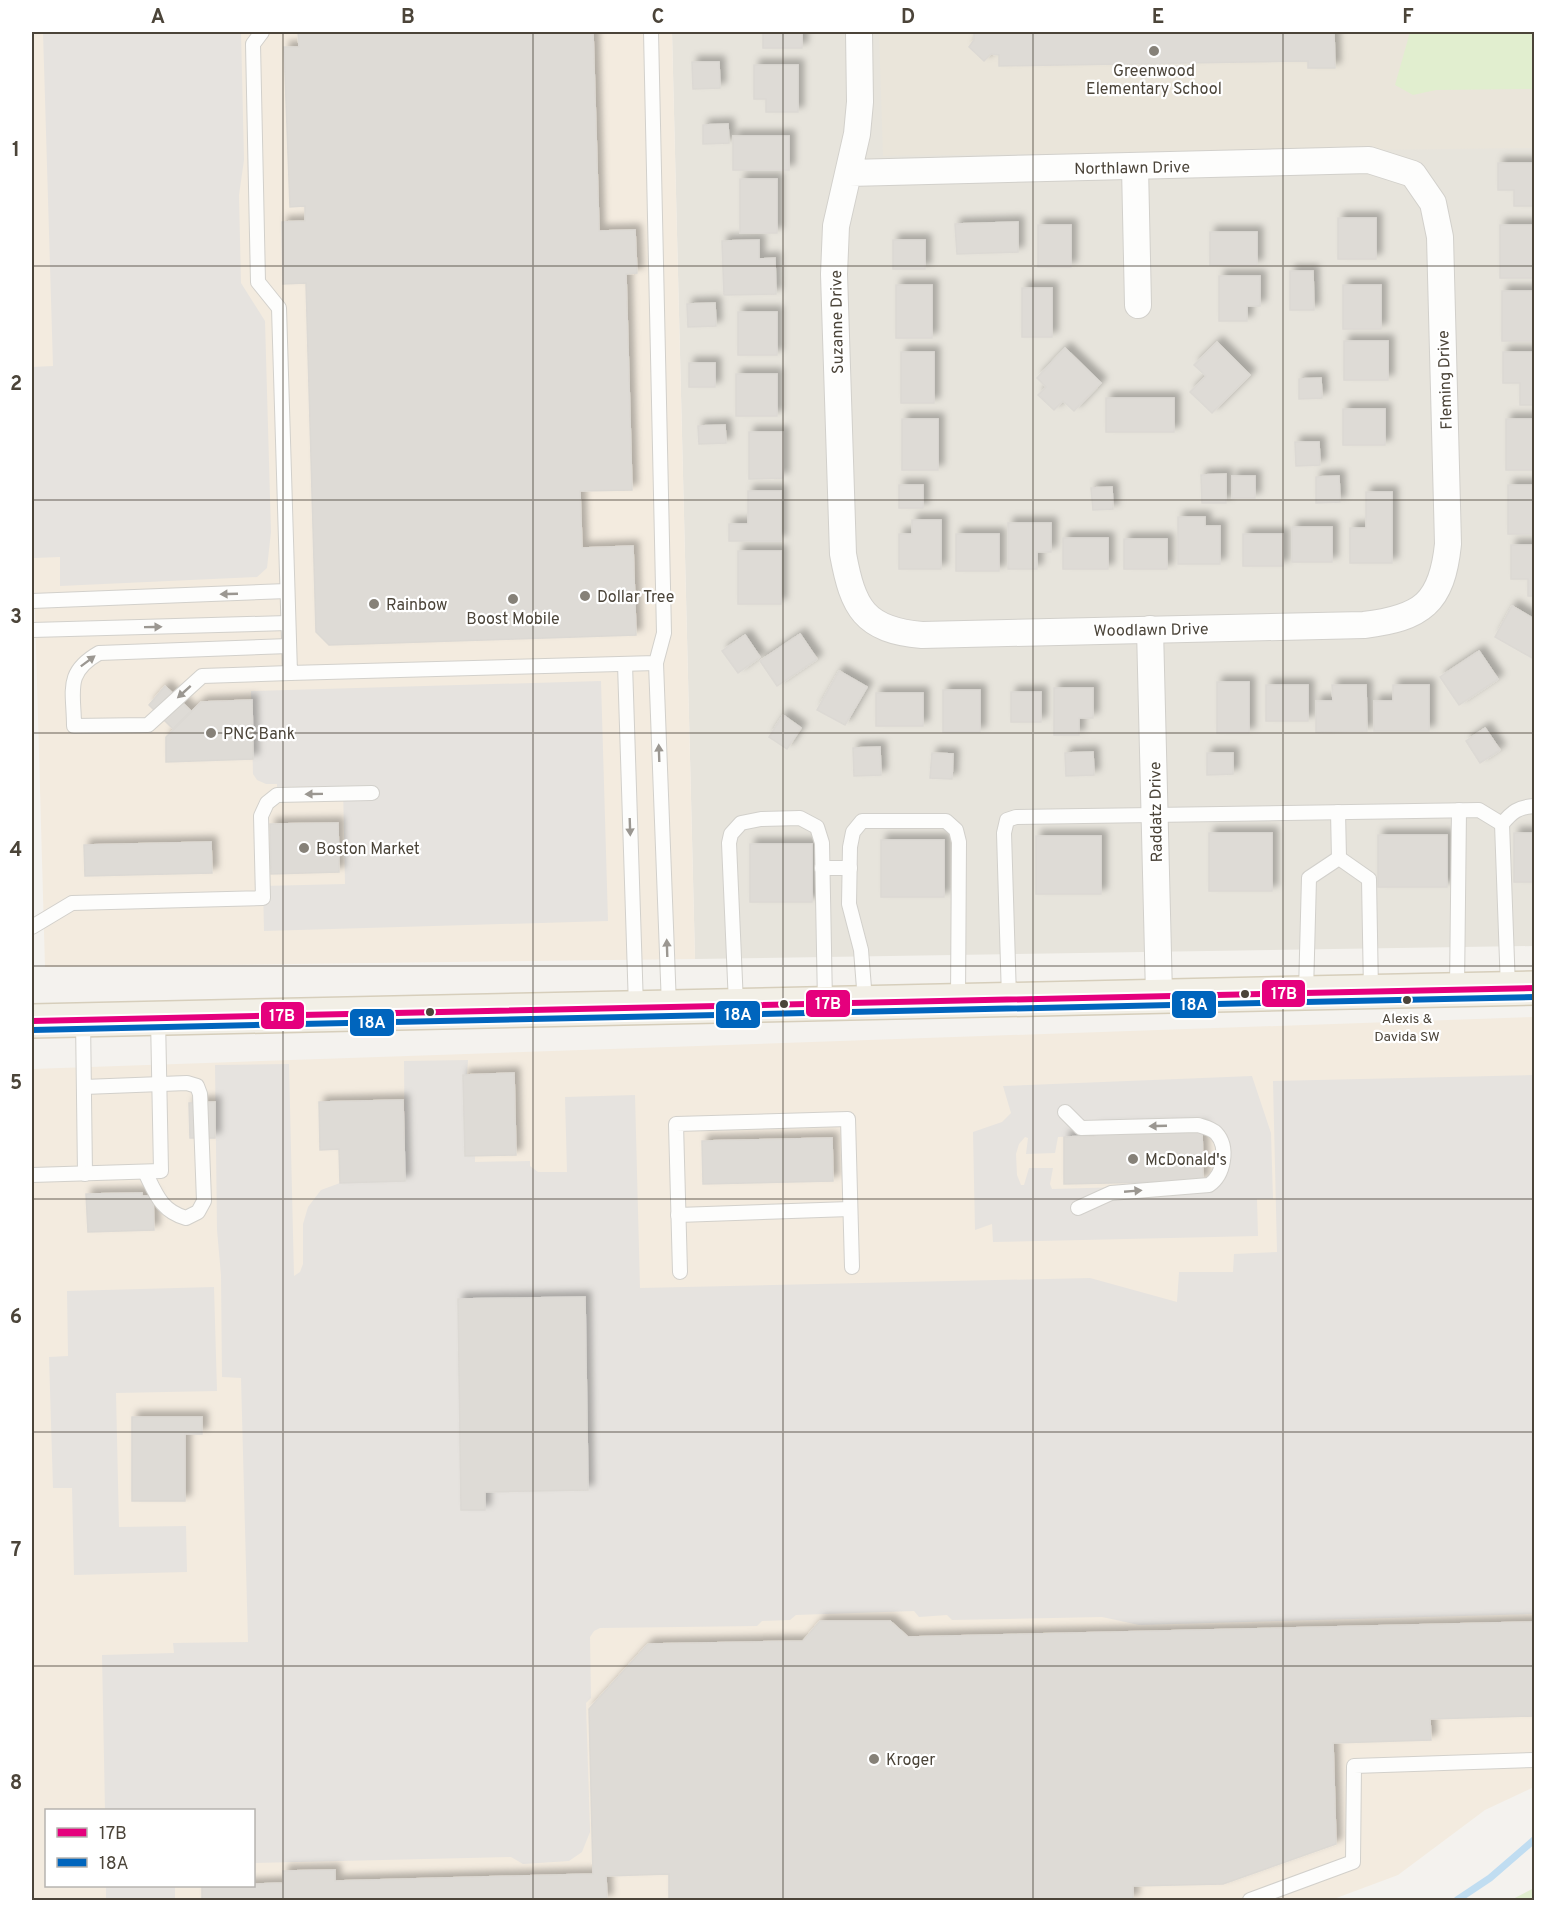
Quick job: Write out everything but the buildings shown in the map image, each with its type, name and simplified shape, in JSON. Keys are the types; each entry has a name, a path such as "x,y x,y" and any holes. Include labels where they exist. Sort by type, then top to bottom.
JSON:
{"main road":[{"path":"32,1021 1521,988"}],"street":[{"name":"Suzanne Drive","path":"858,32 860,102 849,173 836,226 834,274 843,554 849,589 862,610"},
{"name":"Northlawn Drive","path":"849,173 1369,160 1413,174"},
{"path":"1135,167 1138,305"},
{"name":"Fleming Drive","path":"1413,174 1433,203 1440,237 1448,543 1445,570 1437,592"},
{"name":"Woodlawn Drive","path":"862,610 877,623 895,633 922,635 1364,625 1399,621 1419,609 1437,592"},
{"name":"Raddatz Drive","path":"1150,629 1160,995"}],"lane":[{"path":"262,32 253,44 258,282 279,308 290,673"},
{"path":"651,32 664,633 656,663 669,1006"},
{"path":"32,602 287,591"},
{"path":"32,630 288,623"},
{"path":"289,646 99,653 83,662 73,677 74,726 148,725 202,676 656,663"},
{"path":"625,664 636,1007"},
{"path":"32,927 72,903 262,898 261,816 267,803 277,795 372,793"},
{"path":"1521,988 1502,824 1512,812 1521,807 1534,806"},
{"path":"1457,989 1459,810"},
{"path":"1009,998 1004,833 1007,820 1016,817 1479,810 1502,824"},
{"path":"1338,812 1339,858"},
{"path":"736,1004 729,843 731,834 741,823 761,819 800,818 817,827 822,843 825,1003"},
{"path":"865,1001 861,950 849,904 853,832 862,821 946,822 956,830 959,842 958,999"},
{"path":"1339,858 1369,879 1371,991"},
{"path":"1306,992 1309,878 1339,858"},
{"path":"822,867 850,868"},
{"path":"32,1175 161,1171 158,1018"},
{"path":"83,1020 85,1174"},
{"path":"84,1087 187,1083 197,1086 200,1094 204,1200 198,1212 186,1218 171,1214 157,1197 145,1172"},
{"path":"1065,1112 1081,1128 1198,1125 1214,1131 1221,1140 1221,1169 1217,1180 1209,1185 1111,1193 1078,1208"},
{"path":"680,1272 676,1124 848,1119 852,1267"},
{"path":"678,1215 850,1209"},
{"path":"1250,1900 1353,1862 1354,1766 1534,1760"}],"shaded area":[{"path":"32,32 672,32 695,959 45,967 32,504"},
{"path":"43,32 241,32 244,160 239,195 241,283 265,321 271,532 267,568 257,577 60,586 60,557 34,558 32,367 53,366"},
{"path":"672,32 1534,32 1534,946 695,959"},
{"path":"879,32 1534,32 1534,148 883,156"},
{"path":"601,681 608,921 264,931 263,886 345,884 343,786 277,787 277,784 266,784 257,780 253,774 251,691"},
{"path":"1534,1017 1534,1787 1485,1810 1398,1875 1331,1900 32,1900 32,1069"},
{"path":"468,1060 467,1075 463,1075 465,1156 475,1156 475,1162 530,1161 530,1166 538,1172 567,1172 565,1097 635,1095 640,1288 1090,1278 1177,1302 1179,1272 1233,1272 1234,1254 1277,1252 1273,1081 1534,1075 1534,1614 1139,1625 1102,1617 952,1620 947,1615 919,1617 914,1611 796,1615 790,1620 762,1621 757,1626 600,1628 590,1637 591,1698 586,1703 590,1832 582,1852 569,1861 523,1864 511,1857 255,1863 255,1809 105,1809 102,1655 174,1653 173,1643 248,1642 241,1378 222,1377 215,1065 289,1064 294,1276 300,1272 303,1264 303,1224 308,1207 321,1190 340,1183 405,1181 404,1061"},
{"path":"1252,1076 1271,1133 1273,1199 1257,1199 1258,1236 993,1242 992,1224 975,1230 973,1132 1002,1122 1011,1113 1003,1086","holes":["1220,1130 1228,1149 1228,1167 1218,1186 1202,1193 1158,1194 1123,1187 1052,1189 1050,1184 1053,1168 1029,1168 1024,1185 1021,1185 1017,1175 1016,1154 1019,1144 1025,1137 1028,1138 1026,1154 1055,1153 1058,1137"]},
{"path":"214,1287 217,1391 116,1393 119,1527 186,1526 187,1572 74,1575 72,1488 53,1488 49,1357 68,1356 67,1291"},
{"path":"106,1887 175,1887 175,1900 106,1900"}],"green space":[{"path":"1410,32 1534,32 1534,89 1436,90 1413,95 1395,85"},
{"path":"1534,1888 1534,1900 1511,1900"}],"waterway":[{"path":"1457,1900 1490,1878 1534,1840"}],"transit line":[{"name":"17B","path":"32,1021 1534,988"},
{"name":"18A","path":"32,1030 1534,997"}],"place":[{"name":"Greenwood Elementary School","path":"1154,51"},
{"name":"Dollar Tree","path":"585,596"},
{"name":"Boost Mobile","path":"513,599"},
{"name":"Rainbow","path":"374,604"},
{"name":"PNC Bank","path":"211,733"},
{"name":"Boston Market","path":"304,848"},
{"name":"Alexis & Davida SW","path":"1407,1000"},
{"name":"McDonald's","path":"1133,1159"},
{"name":"Kroger","path":"874,1759"}]}
